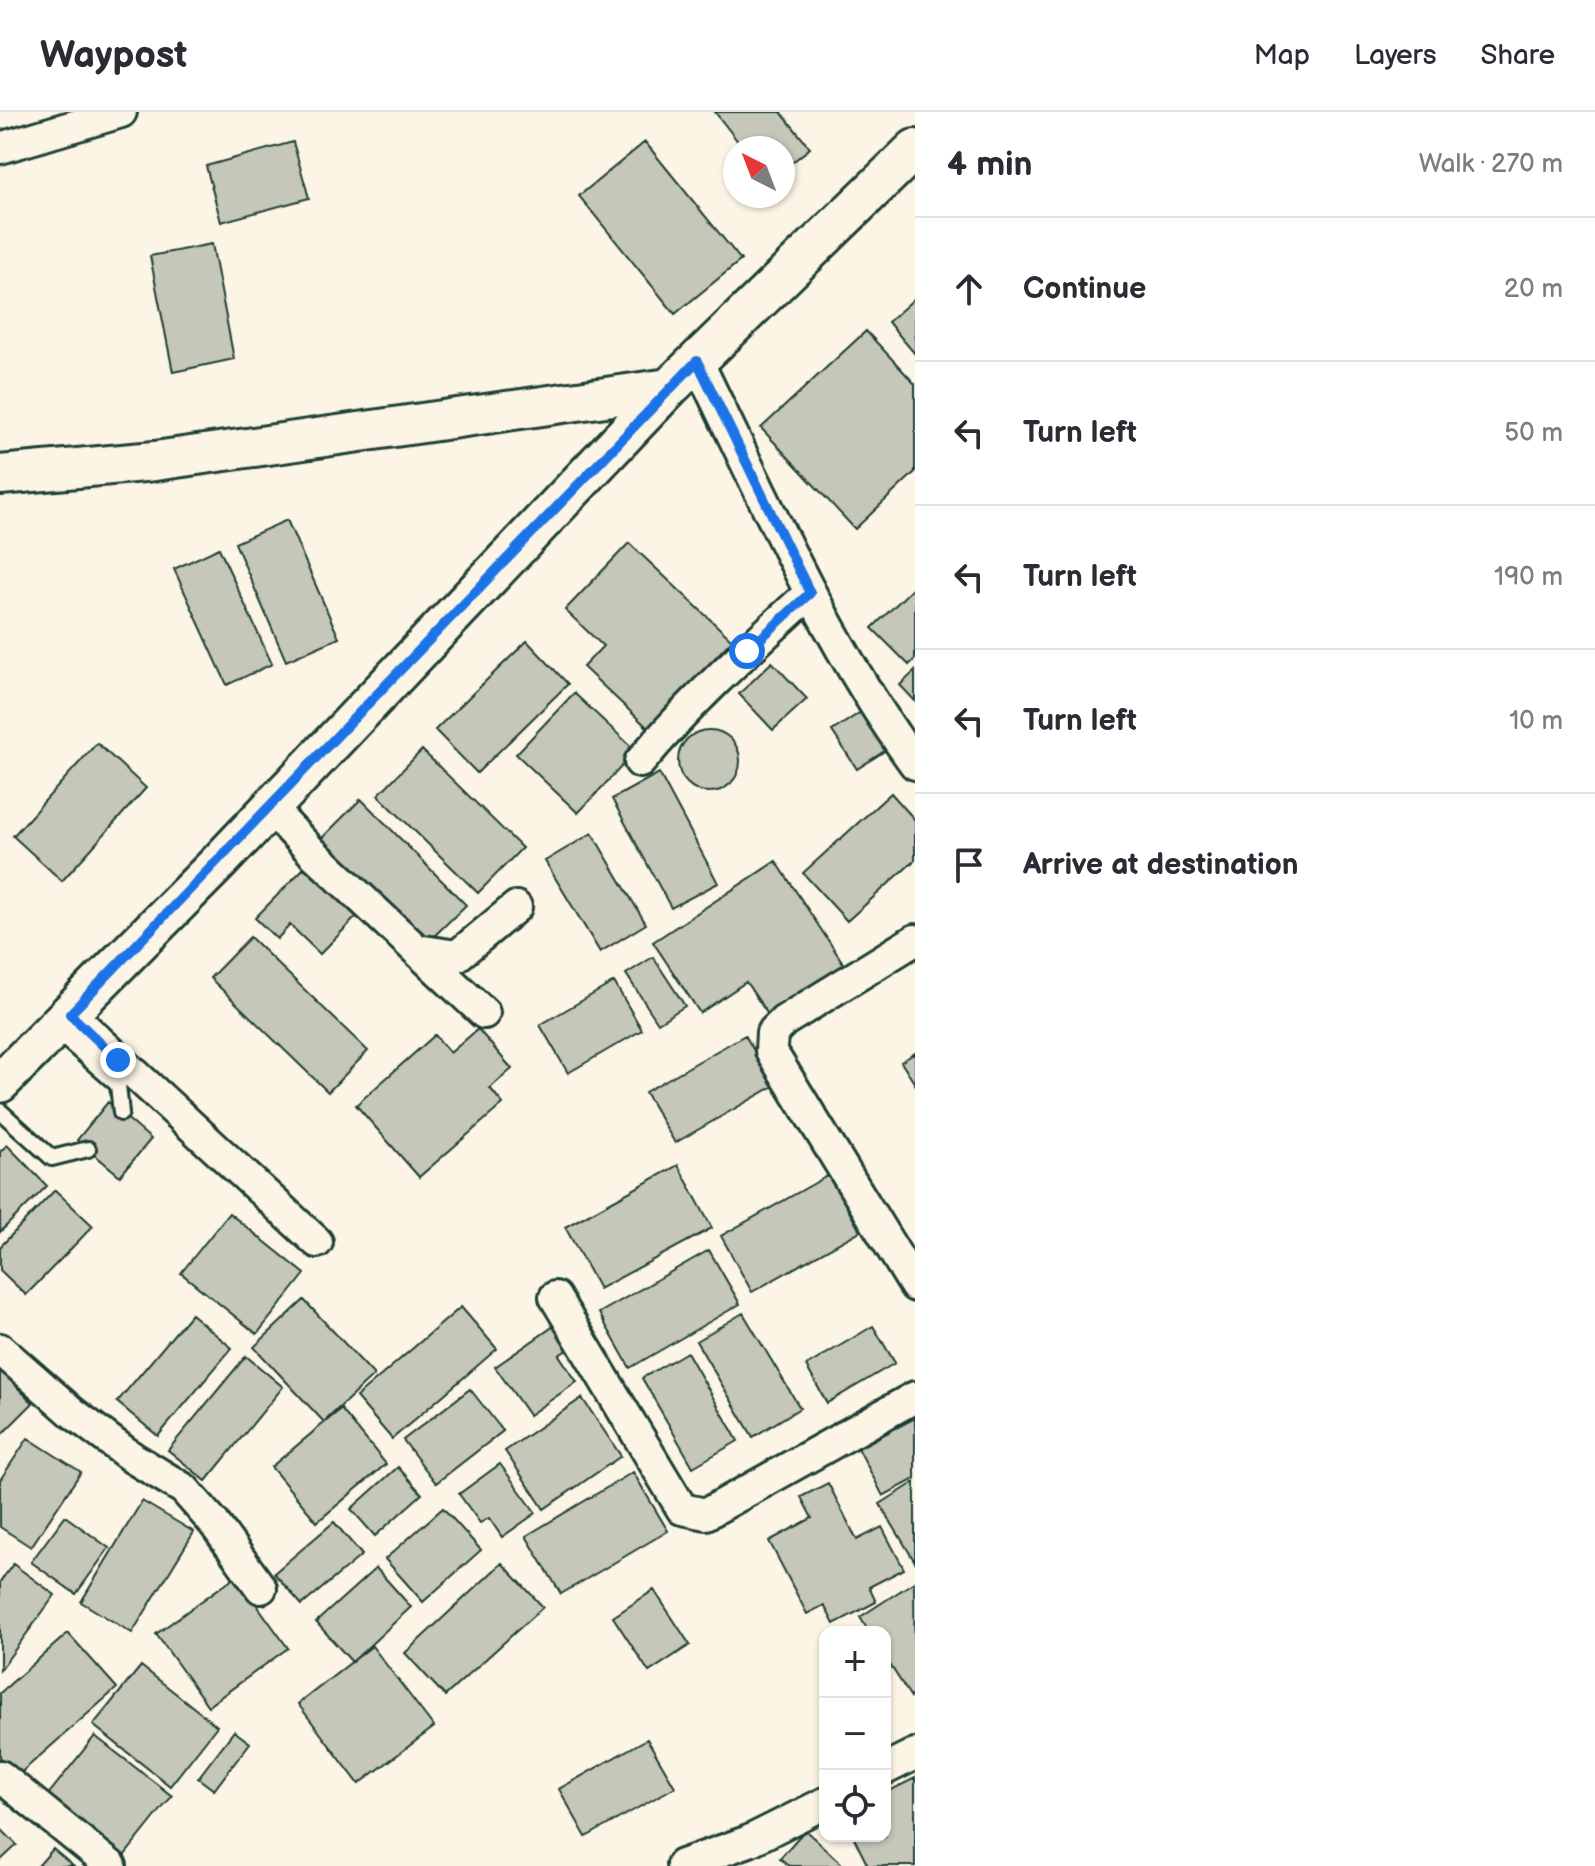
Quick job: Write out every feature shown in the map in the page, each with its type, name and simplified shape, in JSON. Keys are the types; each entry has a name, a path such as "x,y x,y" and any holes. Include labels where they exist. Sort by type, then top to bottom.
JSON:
{"street":[{"path":"0,148 56,134 121,112"},
{"path":"0,1083 270,808 669,388 915,149"},
{"path":"697,361 810,593 891,731 915,764"},
{"path":"0,475 155,461 669,388"},
{"path":"640,762 665,732 810,593"},
{"path":"270,808 484,1013"},
{"path":"417,950 457,956 516,907"},
{"path":"915,940 784,1021 772,1033 771,1051 915,1286"},
{"path":"62,1022 317,1242"},
{"path":"555,1297 682,1509 706,1514 915,1397"},
{"path":"0,1349 73,1413 184,1489 214,1523 261,1588"},
{"path":"891,1766 915,1754"},
{"path":"0,1776 111,1866"},
{"path":"682,1865 749,1841 819,1806"}],"lane":[{"path":"62,1022 118,1085 121,1113"},
{"path":"0,1111 52,1158 88,1149"}],"building":[{"path":"715,112 781,112 810,148 795,160 795,136 734,136"},
{"path":"293,142 309,198 221,222 206,166"},
{"path":"645,142 741,260 675,314 579,196"},
{"path":"212,244 234,359 173,372 150,256"},
{"path":"915,298 915,354 888,322"},
{"path":"866,331 915,384 915,472 855,529 761,428"},
{"path":"287,520 339,638 286,661 235,543"},
{"path":"629,543 732,640 648,728 583,667 603,646 565,610"},
{"path":"219,548 272,664 227,685 174,569"},
{"path":"915,586 915,659 909,665 872,628"},
{"path":"527,641 568,684 477,773 435,730"},
{"path":"772,662 807,699 773,730 739,694"},
{"path":"915,671 915,701 900,685"},
{"path":"574,693 636,751 578,813 516,754"},
{"path":"864,710 889,748 857,769 832,731"},
{"path":"709,730 721,732 731,739 738,749 738,773 731,783 721,790 709,792 697,790 687,783 680,773 678,761 680,749 687,739 697,732"},
{"path":"97,743 146,788 62,881 13,836"},
{"path":"422,750 522,848 478,893 378,795"},
{"path":"659,773 718,883 671,908 612,799"},
{"path":"891,793 915,820 915,860 847,921 803,873"},
{"path":"361,799 466,905 422,948 317,843"},
{"path":"592,833 646,924 600,952 545,861"},
{"path":"776,861 847,969 771,1019 746,982 700,1013 653,942"},
{"path":"307,865 358,915 320,954 290,925 277,939 255,918"},
{"path":"250,937 368,1051 328,1092 210,978"},
{"path":"653,957 685,1006 658,1023 626,974"},
{"path":"614,982 642,1030 568,1073 540,1025"},
{"path":"478,1029 512,1069 490,1088 503,1104 419,1177 356,1105 435,1035 450,1053"},
{"path":"745,1035 774,1086 675,1143 645,1092"},
{"path":"915,1053 915,1084 901,1062"},
{"path":"108,1102 151,1139 120,1176 77,1140"},
{"path":"7,1145 47,1186 0,1232 0,1152"},
{"path":"678,1165 712,1228 599,1289 565,1227"},
{"path":"829,1175 860,1231 752,1292 721,1236"},
{"path":"55,1190 93,1226 26,1295 0,1270 0,1247"},
{"path":"229,1213 305,1274 257,1334 181,1273"},
{"path":"709,1250 740,1304 630,1368 599,1313"},
{"path":"304,1300 374,1375 324,1422 254,1347"},
{"path":"461,1307 497,1349 392,1439 356,1397"},
{"path":"743,1313 800,1408 753,1437 696,1341"},
{"path":"191,1314 232,1348 158,1436 117,1402"},
{"path":"554,1326 570,1348 559,1355 577,1382 529,1415 495,1367"},
{"path":"873,1326 895,1363 827,1403 806,1366"},
{"path":"687,1352 738,1441 693,1467 642,1378"},
{"path":"246,1356 283,1387 206,1481 168,1450"},
{"path":"0,1370 33,1403 0,1436"},
{"path":"470,1389 503,1431 436,1483 403,1440"},
{"path":"582,1398 621,1456 544,1509 505,1451"},
{"path":"341,1409 386,1464 317,1522 271,1467"},
{"path":"915,1418 915,1479 883,1496 858,1448"},
{"path":"28,1438 81,1472 31,1547 0,1527 0,1480"},
{"path":"500,1464 536,1513 502,1537 489,1518 480,1523 459,1494"},
{"path":"398,1467 422,1494 375,1536 351,1509"},
{"path":"633,1472 668,1531 561,1594 526,1536"},
{"path":"915,1482 915,1562 880,1504"},
{"path":"828,1483 857,1540 882,1527 904,1569 869,1587 876,1602 834,1624 824,1605 807,1614 769,1541 812,1518 801,1497"},
{"path":"142,1501 194,1532 132,1633 81,1602"},
{"path":"443,1508 481,1550 423,1602 385,1559"},
{"path":"65,1516 109,1548 76,1594 31,1562"},
{"path":"334,1522 362,1555 302,1605 274,1573"},
{"path":"502,1563 543,1607 445,1696 405,1653"},
{"path":"13,1564 55,1595 0,1670 0,1582"},
{"path":"376,1568 411,1607 352,1662 316,1622"},
{"path":"236,1576 288,1648 208,1706 156,1634"},
{"path":"914,1582 915,1702 891,1666 891,1626 865,1626 860,1617"},
{"path":"654,1590 690,1645 649,1672 613,1617"},
{"path":"68,1633 117,1688 17,1776 0,1757 0,1693"},
{"path":"372,1646 434,1727 359,1784 298,1704"},
{"path":"141,1666 217,1726 170,1786 93,1725"},
{"path":"234,1731 250,1743 214,1790 198,1778"},
{"path":"95,1736 172,1796 124,1856 47,1796"},
{"path":"647,1739 675,1787 586,1837 559,1789"},
{"path":"915,1778 915,1866 868,1866 856,1842 891,1842 891,1790"},
{"path":"0,1828 17,1845 0,1861"},
{"path":"805,1830 844,1866 789,1866 780,1858"},
{"path":"53,1849 73,1866 38,1866"}],"route":[{"path":"118,1060 70,1014 697,361 810,593 747,651"}]}
